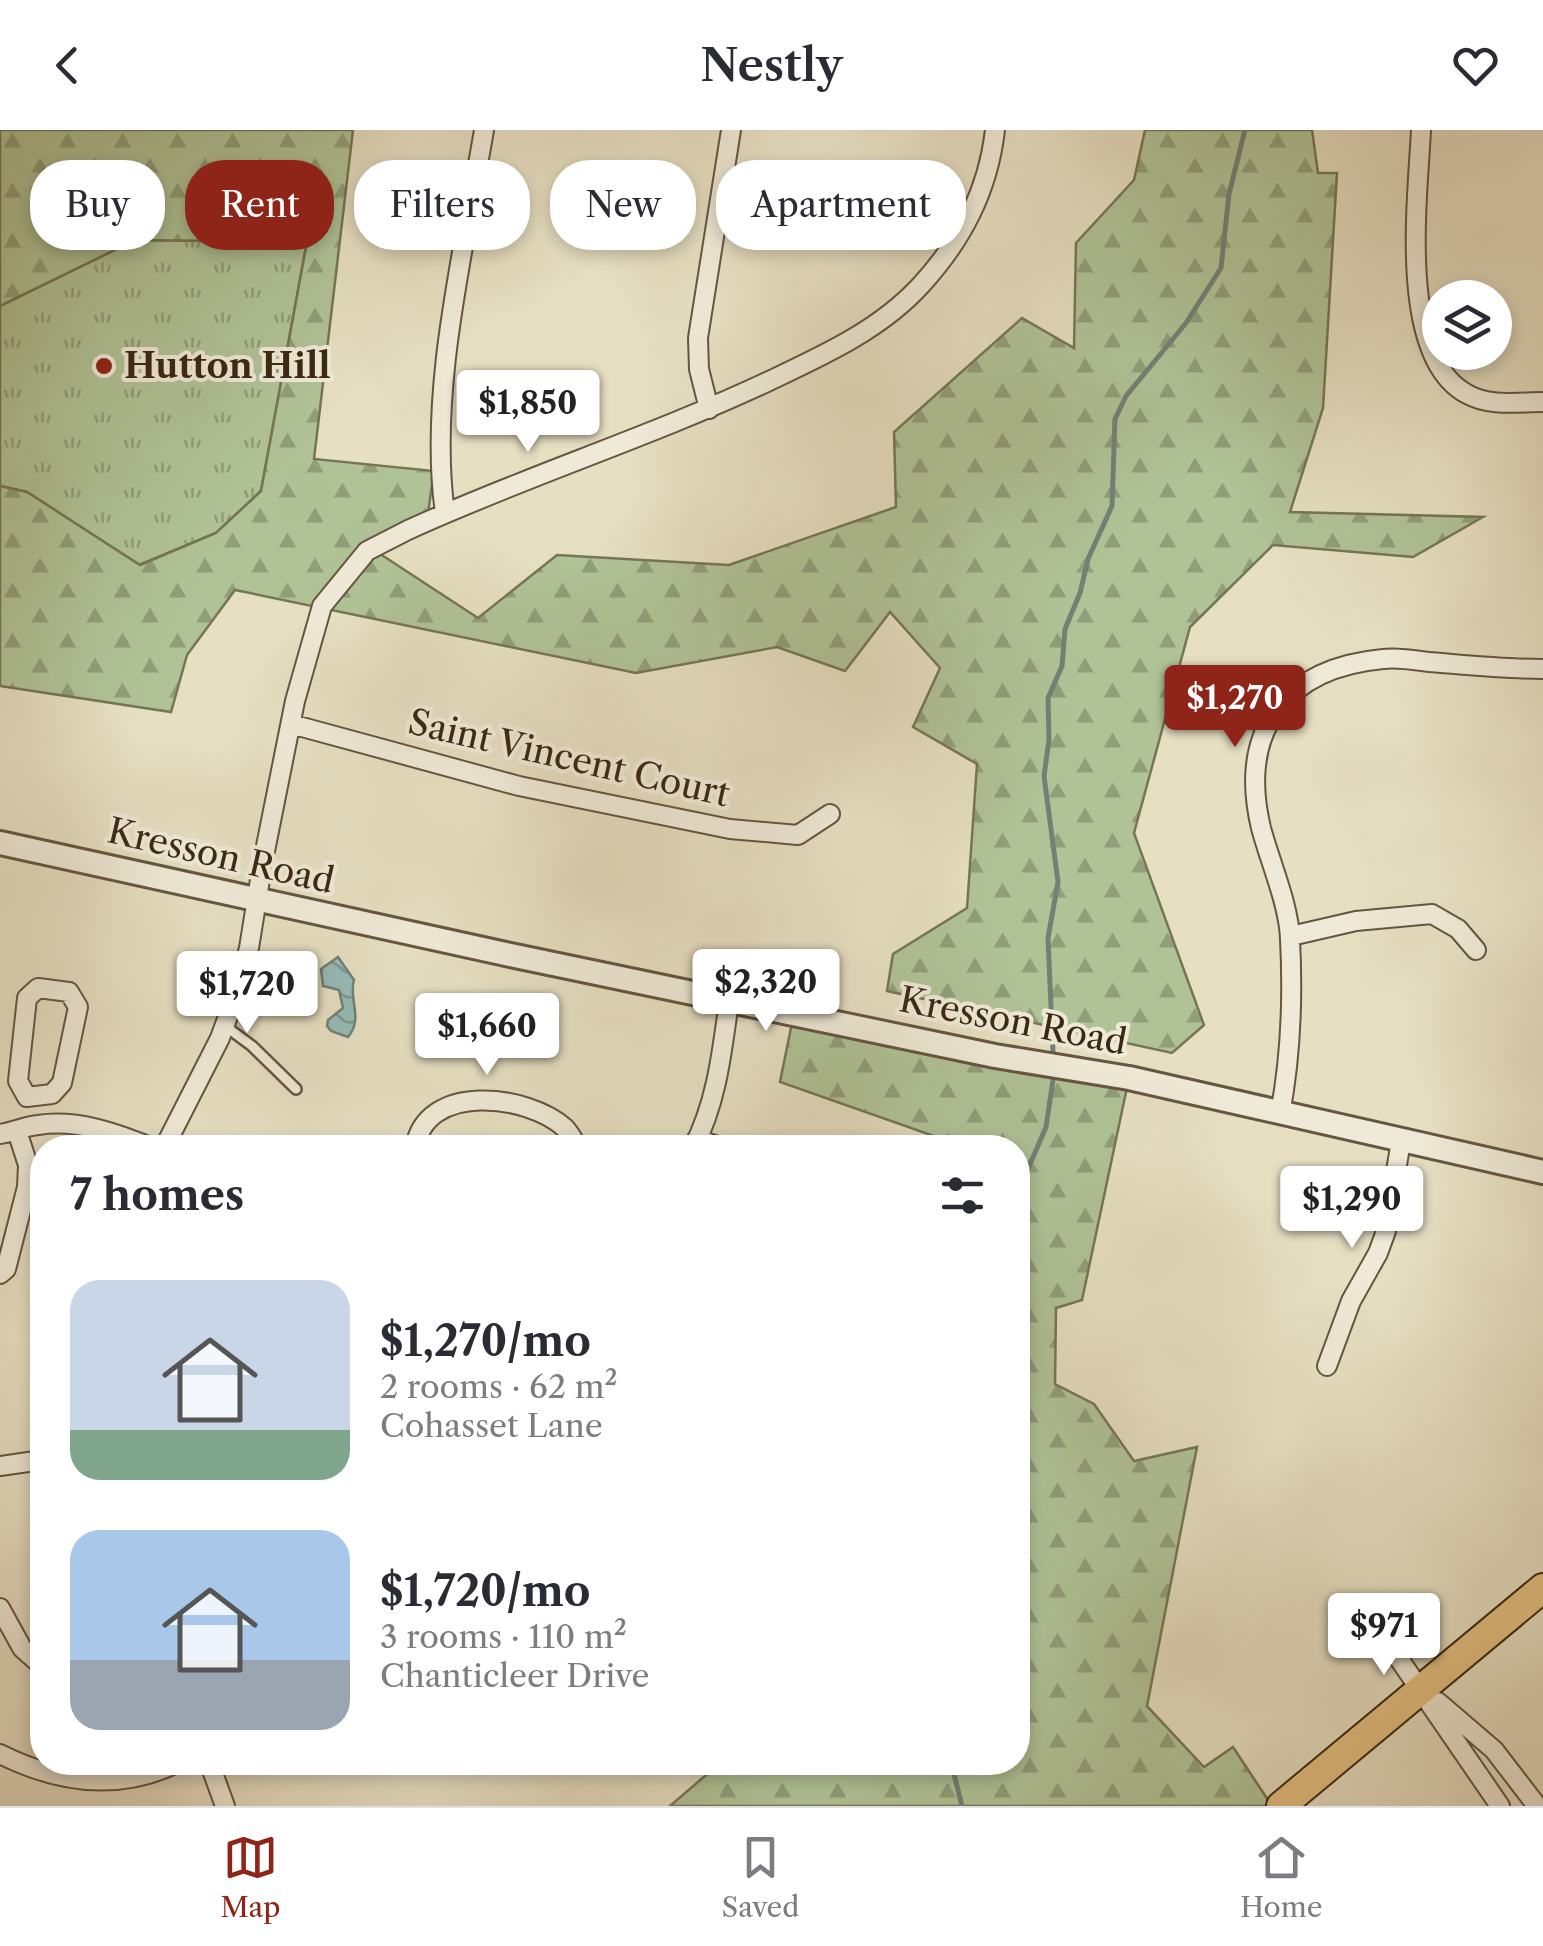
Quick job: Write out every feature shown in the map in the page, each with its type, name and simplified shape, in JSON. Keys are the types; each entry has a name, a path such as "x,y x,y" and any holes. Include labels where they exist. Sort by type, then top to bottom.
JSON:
{"main road":[{"path":"1281,1806 1543,1588"}],"street":[{"path":"445,513 439,423 484,130"},
{"path":"709,409 699,369 698,338 731,130"},
{"path":"170,1135 225,1026 249,948 291,724 322,606 367,552 445,513 709,409 846,345 919,288 951,248 980,201 994,130"},
{"path":"1420,130 1416,274 1419,308 1433,353 1453,385 1468,396 1490,403 1543,402"},
{"path":"1280,1114 1288,1074 1290,936 1260,824 1256,782 1258,755 1278,706 1311,678 1385,658 1543,669"},
{"name":"Saint Vincent Court","path":"291,724 519,786 730,829 798,835 830,814"},
{"name":"Kresson Road","path":"0,843 994,1056 1128,1078 1543,1172"},
{"path":"1290,936 1356,921 1432,914 1458,929 1476,950"},
{"path":"38,988 69,992 78,1007 62,1084 52,1094 27,1097 18,1081 27,998 38,988"},
{"path":"698,1135 716,1089 729,1000"},
{"path":"52,1094 60,1124"},
{"path":"420,1135 424,1122 434,1113 476,1100 510,1104 543,1114 570,1135"},
{"path":"0,1274 6,1269 27,1187 28,1165 9,1132 60,1124 120,1135"},
{"path":"1326,1366 1351,1301 1386,1231 1401,1141"},
{"path":"0,1466 30,1462"},
{"path":"0,1608 30,1655"},
{"path":"1384,1636 1500,1806"},
{"path":"1422,1689 1494,1750 1537,1806"},
{"path":"0,1754 30,1769"},
{"path":"53,1775 112,1782 147,1775"},
{"path":"214,1775 226,1806"}],"lane":[{"path":"225,1026 296,1089"}],"green space":[{"path":"0,130 353,130 314,459 434,471 427,520 371,548 478,618 557,555 729,565 896,507 894,432 1022,318 1074,348 1076,243 1134,180 1145,130 1312,130 1318,173 1337,173 1323,408 1290,512 1483,517 1413,557 1273,545 1190,627 1134,833 1204,1025 1172,1053 887,991 893,954 967,908 977,764 913,727 940,668 890,612 845,671 777,647 636,673 235,590 187,655 171,712 0,686 0,486 27,492 140,565 216,533 261,491 306,250 334,250 334,160 185,160 185,241 165,240 165,160 30,160 30,250 115,250 0,306"},
{"path":"165,240 185,241 185,250 305,250 261,491 216,533 139,565 27,492 0,486 0,306 115,250 165,250"},
{"path":"794,1013 1129,1078 1082,1300 1056,1308 1055,1384 1094,1404 1134,1461 1197,1447 1147,1706 1204,1767 1233,1747 1272,1806 670,1806 706,1775 1030,1775 1030,1135 931,1135 780,1082"}],"water":[{"path":"338,957 354,980 355,1023 348,1037 327,1026 328,1020 343,1008 339,990 323,986 321,969"}],"waterway":[{"path":"1053,1052 1048,938 1058,882 1044,776 1049,740 1048,698 1062,666 1065,629 1080,593 1088,559 1112,506 1115,419 1126,396 1186,323 1221,268 1229,194 1245,130"},
{"path":"1030,1164 1046,1127 1053,1080"},
{"path":"954,1775 962,1806"}],"place":[{"name":"Hutton Hill","path":"104,366"}]}
